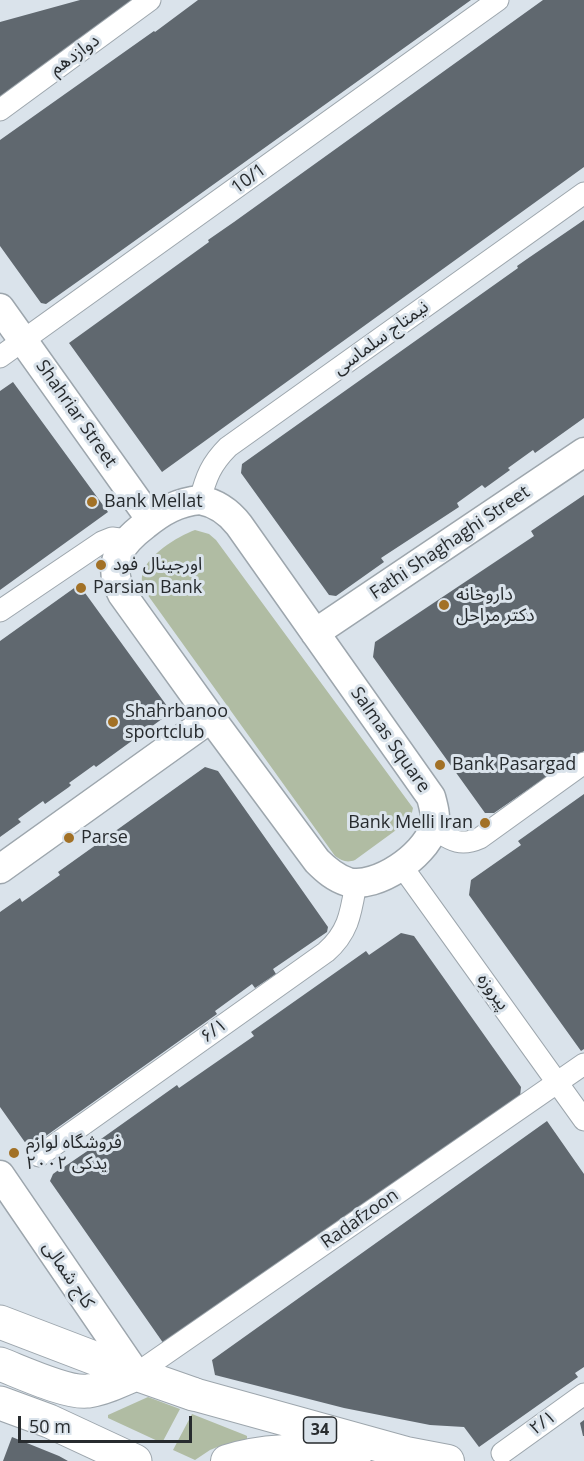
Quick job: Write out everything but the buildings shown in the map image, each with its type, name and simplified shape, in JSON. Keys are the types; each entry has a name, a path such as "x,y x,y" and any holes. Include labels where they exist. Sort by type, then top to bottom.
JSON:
{"highway":[{"name":"34","path":"0,1322 193,1394"},
{"path":"0,1364 70,1390 85,1392 99,1389 136,1374"},
{"path":"0,1403 49,1421 135,1461"}],"main road":[{"name":"Shahriar Street","path":"0,308 151,520"},
{"name":"Fathi Shaghaghi Street","path":"315,633 584,452"},
{"path":"200,500 179,504 163,511 127,540 117,558 115,573 122,594 317,861 336,877 356,883 377,878 401,865 421,850 433,829"},
{"name":"Salmas Square","path":"200,500 209,502 234,518 431,797 435,819 433,829"},
{"path":"0,869 211,718"},
{"name":"کاج شمالی","path":"2,1181 136,1374"},
{"name":"34","path":"193,1394 406,1453 448,1461"},
{"name":"34","path":"227,1461 270,1452 406,1453"}],"street":[{"name":"دوازدهم","path":"0,110 150,0"},
{"name":"10/1","path":"0,357 498,0"},
{"name":"نیمتاج سلماسی","path":"200,500 208,472 228,447 584,193"},
{"path":"0,611 102,542 112,538 127,540"},
{"path":"433,829 454,841 470,842 480,838 584,763"},
{"name":"پیروزه","path":"401,865 584,1120"},
{"name":"۶/۱","path":"39,1156 326,952 343,932 356,883"},
{"name":"Radafzoon","path":"136,1374 584,1064"},
{"name":"۲/۱","path":"502,1453 584,1394"}],"green space":[{"path":"195,530 209,534 216,540 413,808 411,817 403,825 355,860 345,861 335,856 147,594 142,578 149,561 163,548"},
{"path":"148,1397 180,1409 162,1443 108,1418 108,1415"},
{"path":"192,1414 245,1435 247,1439 210,1450 195,1460 173,1450"}],"place":[{"name":"Bank Mellat","path":"92,502"},
{"name":"اورجینال فود","path":"101,565"},
{"name":"Parsian Bank","path":"81,588"},
{"name":"داروخانه دکتر مراحل","path":"444,605"},
{"name":"Shahrbanoo sportclub","path":"113,722"},
{"name":"Bank Pasargad","path":"440,765"},
{"name":"Bank Melli Iran","path":"485,823"},
{"name":"Parse","path":"69,838"},
{"name":"فروشگاه لوازم یدکی ۲۰۰۲","path":"14,1153"}]}
